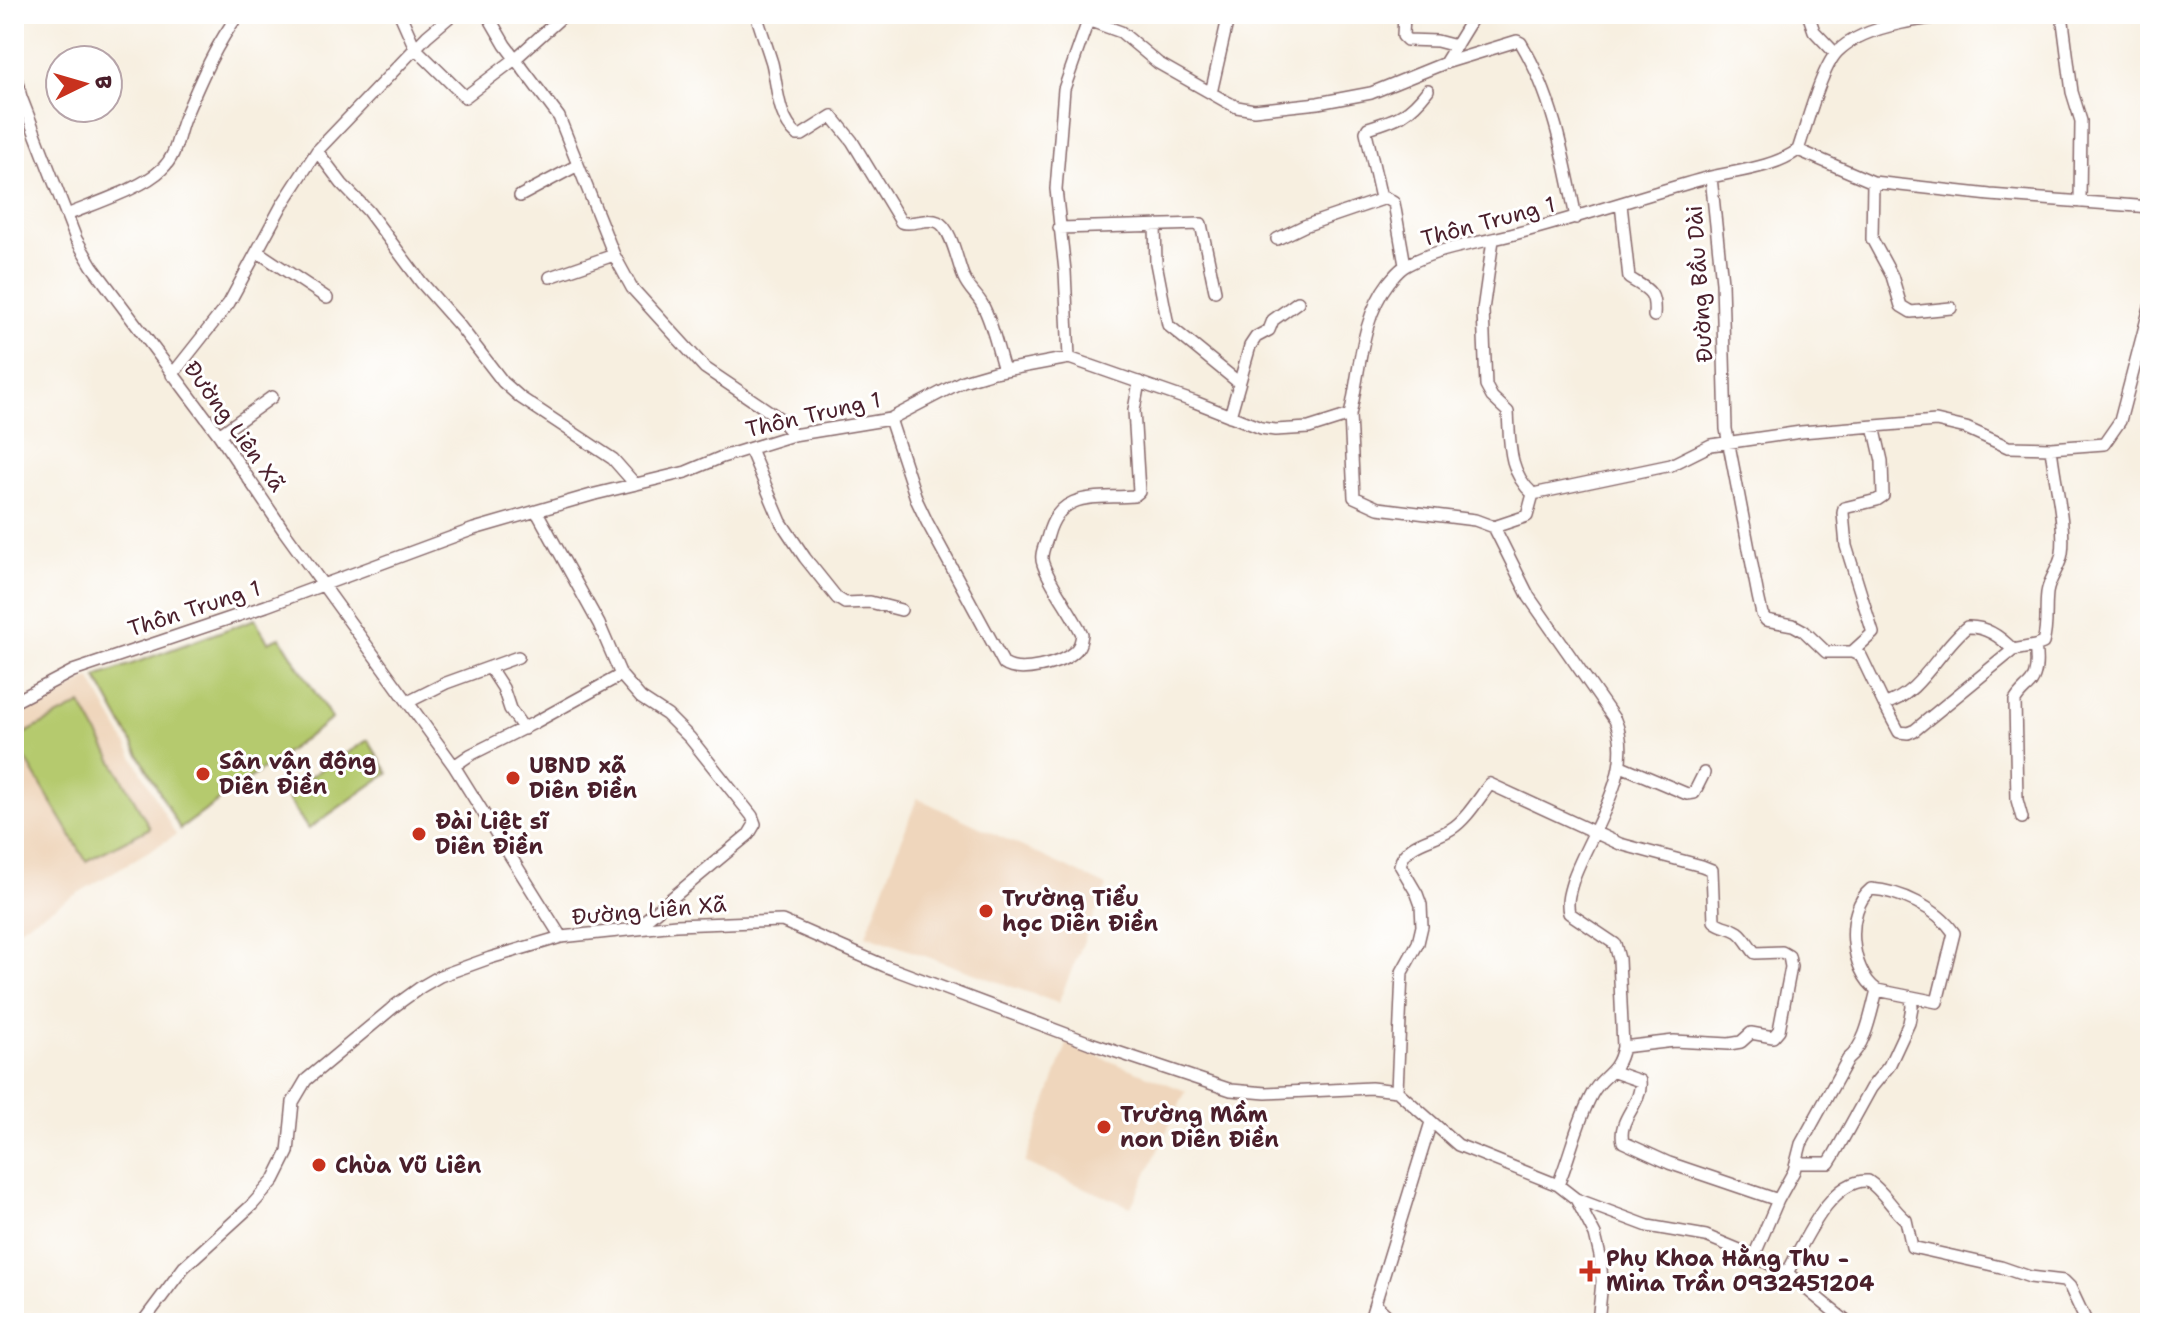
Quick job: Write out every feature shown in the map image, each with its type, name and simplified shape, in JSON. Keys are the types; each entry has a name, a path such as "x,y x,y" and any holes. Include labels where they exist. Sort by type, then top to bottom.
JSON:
{"street":[{"path":"67,215 142,182 163,169 176,150 182,123 221,41 239,14"},
{"path":"400,14 415,48 465,97 515,59 565,14"},
{"path":"172,375 218,319 282,205 317,151 415,48 453,14"},
{"path":"487,14 515,59 559,117 614,255 632,288 696,360 779,418 793,435"},
{"path":"756,14 772,65 781,109 794,134 802,135 832,116 852,141 901,222 935,221 943,225 965,281 989,318 1004,370"},
{"path":"1071,14 1128,36 1158,63 1237,107 1254,110 1371,93 1445,63 1514,40 1521,43 1541,79 1576,218"},
{"path":"1211,93 1229,14"},
{"path":"1404,14 1403,36 1407,40 1437,41 1456,46"},
{"path":"1445,63 1475,14"},
{"path":"1808,14 1814,31 1835,53"},
{"path":"1972,14 1904,21 1835,53 1798,150 1873,182 1990,195 2150,207"},
{"path":"2062,14 2072,92 2081,121 2080,202"},
{"path":"1069,358 1065,271 1056,189 1064,89 1088,21"},
{"name":"Đường Liên Xã","path":"14,71 21,97 76,239 92,266 219,435 284,531 454,766 561,937 636,928 782,921 885,966 1090,1043 1231,1090 1266,1093 1371,1088 1397,1091"},
{"path":"1381,198 1366,132 1368,128 1395,121 1404,115 1428,90"},
{"name":"Đường Bầu Dài","path":"1798,150 1789,157 1768,164 1711,177 1722,282 1725,414 1762,614 1766,620 1793,625 1804,631 1826,652 1852,652"},
{"path":"317,151 503,382 532,406 613,459 635,484"},
{"path":"520,196 578,165"},
{"name":"Thôn Trung 1","path":"14,702 73,671 266,606 474,529 686,472 793,435 890,419 963,381 1004,370 1069,358 1261,428 1286,431 1309,428 1350,415 1360,358 1376,303 1405,265 1438,253 1576,218 1711,177"},
{"path":"1873,182 1872,239 1892,276 1901,306 1911,312 1951,308"},
{"path":"1277,239 1381,198 1394,203 1405,265"},
{"path":"1621,204 1629,278 1650,290 1655,301 1654,316"},
{"path":"1059,228 1201,224 1215,291"},
{"path":"1155,226 1156,263 1168,325 1238,382"},
{"path":"1493,240 1483,310 1486,386 1492,397 1508,412 1510,449 1515,470 1521,483 1533,494"},
{"path":"258,252 327,298"},
{"path":"550,277 614,255"},
{"path":"1230,416 1250,346 1256,337 1269,330 1273,320 1298,302"},
{"path":"1533,494 1671,465 1701,449 1729,442 1874,426 1936,421 1966,428 2008,447 2104,444 2120,421 2150,307"},
{"path":"890,419 917,501 933,534 1004,664 1019,670 1070,655 1080,644 1082,634 1044,566 1042,553 1058,509 1068,503 1134,496 1139,492 1134,410 1139,382"},
{"path":"219,435 272,397"},
{"path":"1350,415 1354,497 1378,508 1475,520 1494,527 1527,516 1533,494"},
{"path":"1874,426 1882,461 1883,496 1844,508 1843,513 1846,546 1873,633 1852,652 1861,656 1899,732 1915,730 2013,650 2043,643 2049,578 2061,558 2063,541 2051,448"},
{"path":"750,449 781,522 837,598 845,603 870,602 901,610"},
{"path":"537,512 599,624 621,675 641,698 667,715 690,738 752,816 755,824 749,834 636,928"},
{"path":"1494,527 1529,597 1615,720 1622,735 1621,766 1577,869 1567,905 1569,913 1615,944 1619,959 1623,1047 1614,1072 1594,1091 1558,1185"},
{"path":"1884,704 1894,701 1908,690 1967,627 1983,629 2013,650"},
{"path":"2022,818 2017,800 2015,701 2033,681 2037,657 2035,646"},
{"path":"408,702 446,683 518,657"},
{"path":"490,668 503,688 510,709 524,729"},
{"path":"454,766 621,675"},
{"path":"1621,766 1687,794 1694,793 1704,773"},
{"path":"1623,1047 1674,1041 1729,1044 1741,1042 1751,1033 1773,1037 1779,1030 1791,967 1789,956 1782,952 1755,953 1742,935 1733,929 1722,928 1714,921 1712,870 1620,844 1490,784 1454,828 1412,846 1402,855 1400,865 1417,894 1422,926 1418,943 1402,972 1397,1091 1443,1134 1470,1150 1558,1185 1576,1199 1648,1226 1706,1236 1754,1256 1787,1273 1848,1323"},
{"path":"1871,889 1910,899 1933,913 1954,933 1937,1002 1911,997 1877,990 1868,984 1853,949 1853,934 1861,901 1871,889"},
{"path":"142,1323 184,1267 252,1205 274,1180 288,1152 293,1102 306,1080 396,1005 431,982 490,958 561,937"},
{"path":"1754,1256 1812,1122 1848,1059 1857,1052 1877,990"},
{"path":"1796,1163 1829,1163 1871,1088 1889,1066 1909,1023 1911,997"},
{"path":"1614,1072 1640,1081 1641,1090 1621,1133 1623,1142 1669,1163 1778,1200"},
{"path":"1369,1323 1431,1122"},
{"path":"1787,1273 1835,1195 1852,1182 1868,1181 1883,1195 1892,1210 1906,1220 1912,1247 2001,1267 2030,1277 2064,1281 2085,1319"},
{"path":"1576,1199 1595,1235 1600,1256 1602,1281 1598,1323"},
{"path":"1375,1304 1395,1323"}],"shaded area":[{"path":"90,678 176,835 14,931 14,718"},
{"name":"Trường Tiểu học Diên Điền","path":"917,798 1107,886 1058,1003 866,935"},
{"name":"Trường Mầm non Diên Điền","path":"1067,1044 1186,1091 1131,1207 1025,1163"}],"green space":[{"name":"Sân vận động Diên Điền","path":"255,619 268,642 280,637 332,719 180,829 96,677"},
{"path":"81,704 150,828 86,861 14,739"},
{"path":"368,740 388,773 308,829 284,793"}],"place":[{"name":"Sân vận động Diên Điền","path":"203,774"},
{"name":"UBND xã Diên Điền","path":"513,778"},
{"name":"Đài Liệt sĩ Diên Điền","path":"419,834"},
{"name":"Trường Tiểu học Diên Điền","path":"986,911"},
{"name":"Trường Mầm non Diên Điền","path":"1104,1127"},
{"name":"Chùa Vũ Liên","path":"319,1165"},
{"name":"Phụ Khoa Hằng Thu - Mina Trần 0932451204","path":"1590,1271"}]}
